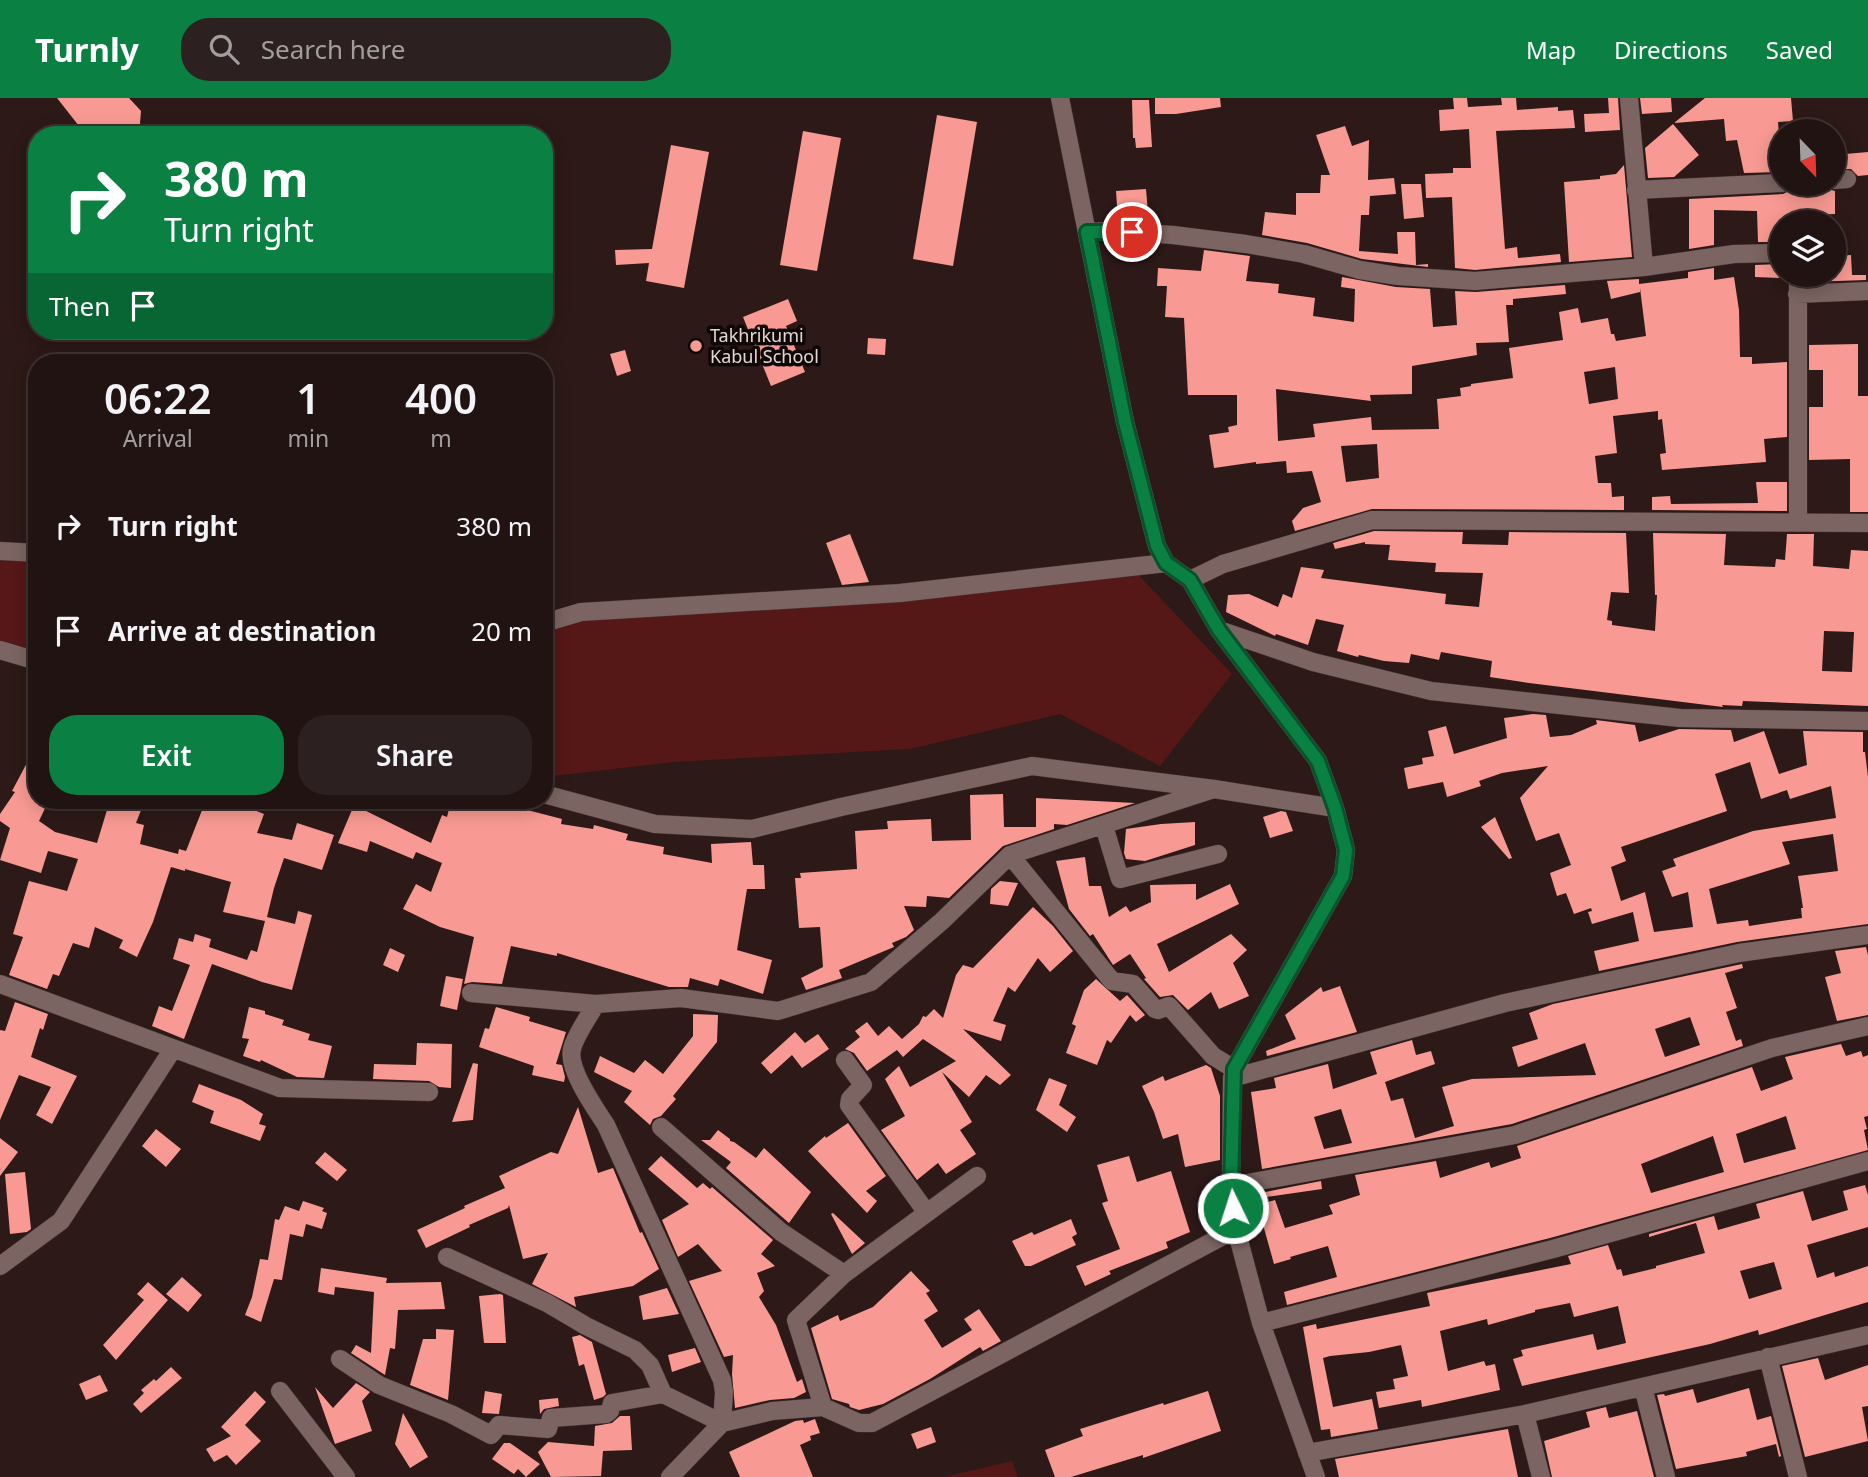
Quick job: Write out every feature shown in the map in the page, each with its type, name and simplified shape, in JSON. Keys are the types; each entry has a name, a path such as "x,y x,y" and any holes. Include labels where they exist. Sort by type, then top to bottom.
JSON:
{"street":[{"path":"1060,98 1125,422 1157,546 1166,563 1190,580 1219,630 1318,761 1335,808 1346,850 1343,876 1233,1073 1231,1186 1236,1230 1261,1323 1316,1477"},
{"path":"1629,98 1644,267"},
{"path":"1636,190 1769,184"},
{"path":"1087,232 1173,235 1246,244 1304,254 1360,271 1475,281 1644,267 1734,254 1769,253"},
{"path":"1797,287 1798,523"},
{"path":"1797,294 1868,291"},
{"path":"1190,580 1223,564 1372,520 1868,523"},
{"path":"0,551 28,553"},
{"path":"553,620 581,612 900,593 1166,563"},
{"path":"1219,630 1313,662 1431,691 1680,718 1868,721"},
{"path":"0,650 28,658"},
{"path":"553,796 655,824 752,829 1032,766 1214,789 1335,808"},
{"path":"471,993 596,1004 681,998 778,1011 858,987 882,974 1010,855 1214,789"},
{"path":"1104,826 1120,879 1218,855"},
{"path":"1010,855 1112,981 1133,984 1155,1009 1167,1006 1171,1008 1213,1056 1233,1073"},
{"path":"1233,1073 1505,1003 1738,953 1868,935"},
{"path":"0,984 280,1088 429,1092"},
{"path":"596,1004 572,1048 572,1058 584,1089 606,1125 722,1380 722,1423"},
{"path":"1231,1186 1515,1135 1772,1048 1868,1026"},
{"path":"0,1266 61,1221 173,1049"},
{"path":"845,1060 863,1084 849,1099 849,1105 926,1213"},
{"path":"661,1127 781,1232 844,1274"},
{"path":"1261,1323 1553,1249 1868,1161"},
{"path":"823,1408 796,1320 844,1274 976,1176"},
{"path":"670,1477 722,1423 772,1411 823,1408 859,1423 872,1423 1236,1230"},
{"path":"447,1257 547,1303 635,1350 650,1365 663,1394"},
{"path":"1307,1453 1525,1414 1868,1335"},
{"path":"1768,1357 1798,1477"},
{"path":"340,1359 379,1385 451,1414 491,1435 499,1425 548,1429 551,1418 606,1414 612,1403 663,1394 722,1423"},
{"path":"1643,1387 1666,1477"},
{"path":"280,1391 346,1477"},
{"path":"1525,1414 1541,1477"}],"shaded area":[{"path":"0,543 28,547 28,653 0,645"},
{"path":"1135,571 1232,674 1160,766 1060,714 910,749 674,762 553,776 553,628 618,612"},
{"path":"1012,1461 1018,1477 944,1477"}],"building":[{"path":"57,98 129,98 141,111 140,126 79,126"},
{"path":"1155,98 1220,98 1221,107 1176,114 1155,114"},
{"path":"1453,98 1467,98 1468,107 1502,105 1501,98 1516,98 1517,110 1558,107 1558,111 1573,110 1575,128 1496,131 1505,249 1517,247 1518,258 1560,254 1561,262 1475,270 1455,268 1452,197 1426,198 1425,174 1453,173 1453,168 1471,168 1469,129 1440,131 1439,110 1454,109"},
{"path":"1608,98 1618,98 1620,130 1585,132 1584,114 1609,113"},
{"path":"1640,98 1671,98 1672,112 1642,114"},
{"path":"1705,98 1791,98 1793,119 1769,119 1769,172 1744,173 1737,140 1726,141 1724,119 1674,123"},
{"path":"1132,100 1149,100 1152,147 1136,148 1133,138"},
{"path":"937,115 977,122 953,266 913,259"},
{"path":"1673,124 1699,155 1674,177 1648,178 1645,148"},
{"path":"1345,126 1352,146 1369,140 1368,180 1394,178 1396,194 1370,196 1369,215 1361,215 1359,251 1398,254 1397,232 1415,232 1416,265 1428,264 1428,267 1362,259 1307,243 1262,235 1265,212 1296,215 1296,193 1320,193 1321,175 1330,175 1316,135"},
{"path":"803,131 841,138 817,271 780,265"},
{"path":"671,145 709,152 684,288 646,281 649,263 616,265 615,250 652,249"},
{"path":"1868,152 1868,175 1858,176 1851,169 1846,169 1846,154"},
{"path":"1624,165 1632,257 1569,262 1564,182 1600,179 1600,176 1616,174"},
{"path":"1401,184 1421,184 1424,217 1404,219"},
{"path":"1146,189 1148,213 1137,214 1137,221 1118,220 1116,191"},
{"path":"1769,195 1835,196 1835,210 1769,210 1769,242 1758,242 1757,211 1714,210 1714,245 1689,249 1689,199"},
{"path":"1204,250 1250,256 1246,281 1279,284 1278,293 1315,298 1313,316 1354,322 1355,289 1341,287 1342,277 1396,287 1430,289 1433,327 1457,325 1455,291 1476,292 1565,285 1566,294 1513,299 1513,305 1506,305 1509,342 1476,343 1477,355 1412,366 1412,394 1370,395 1371,401 1276,389 1278,441 1315,437 1313,424 1371,417 1372,430 1439,429 1437,399 1461,396 1460,388 1471,384 1513,378 1509,348 1563,340 1559,312 1578,308 1581,323 1608,318 1611,334 1614,334 1616,341 1646,336 1640,288 1640,292 1611,299 1607,281 1639,279 1639,284 1688,278 1688,272 1714,268 1714,280 1734,277 1739,310 1740,357 1752,357 1752,364 1787,362 1787,437 1764,439 1766,462 1662,470 1660,454 1666,453 1662,419 1658,420 1658,411 1613,416 1617,453 1595,456 1598,483 1611,483 1612,497 1624,496 1624,510 1372,509 1295,531 1292,521 1303,508 1321,502 1312,471 1287,473 1286,461 1214,468 1209,435 1229,432 1228,427 1237,425 1237,395 1188,395 1184,318 1165,317 1167,286 1157,286 1158,268 1201,271","holes":["1615,367 1618,399 1589,404 1584,372","1377,444 1379,478 1346,482 1341,446"]},
{"path":"1846,255 1851,255 1852,275 1866,275 1866,280 1846,281"},
{"path":"1769,264 1769,278 1755,277 1755,265"},
{"path":"788,299 797,321 786,326 805,372 771,386 743,317"},
{"path":"868,338 886,339 885,355 867,354"},
{"path":"1858,344 1858,396 1868,396 1868,512 1850,512 1850,459 1809,460 1809,407 1823,407 1823,370 1809,370 1809,345"},
{"path":"625,350 631,371 617,376 610,354"},
{"path":"1756,482 1787,482 1787,511 1652,510 1652,497 1670,496 1671,504 1758,503"},
{"path":"1374,531 1463,532 1462,544 1508,545 1509,532 1626,533 1629,593 1611,592 1607,620 1612,621 1612,625 1655,631 1657,595 1653,533 1726,534 1724,565 1775,567 1776,559 1785,560 1787,534 1814,534 1813,566 1849,569 1851,550 1868,551 1868,706 1743,701 1742,706 1722,705 1723,707 1529,683 1490,677 1492,661 1441,652 1439,660 1411,654 1409,663 1359,655 1358,657 1337,651 1344,625 1316,619 1308,645 1276,634 1275,636 1226,612 1228,595 1249,594 1278,607 1283,594 1292,598 1301,567 1324,570 1321,578 1446,594 1445,604 1479,607 1483,573 1435,572 1436,563 1388,560 1390,545 1365,542 1335,549 1333,543","holes":["1824,631 1854,632 1852,672 1822,671"]},
{"path":"850,534 869,582 842,585 826,543"},
{"path":"1546,715 1550,737 1571,735 1597,724 1596,720 1635,725 1639,742 1679,729 1731,730 1734,742 1764,731 1779,774 1807,765 1803,731 1863,732 1863,752 1868,777 1868,924 1737,942 1599,971 1594,951 1639,941 1633,912 1592,924 1588,912 1592,911 1591,908 1574,914 1566,893 1557,896 1550,873 1571,865 1559,833 1536,841 1520,798 1548,766 1502,773 1479,781 1481,786 1447,797 1443,782 1408,789 1404,768 1423,764 1422,758 1434,756 1428,731 1446,726 1454,754 1507,738 1504,718","holes":["1750,762 1761,799 1787,790 1790,799 1831,786 1836,818 1753,831 1673,859 1676,866 1662,871 1672,897 1688,892 1693,927 1654,932 1645,892 1621,901 1611,867 1626,861 1621,847 1727,811 1715,774","1833,834 1838,871 1798,876 1802,918 1749,926 1748,920 1717,924 1709,889 1790,864 1782,842"]},
{"path":"28,761 28,809 45,809 39,821 55,832 97,843 107,809 141,809 136,823 144,825 140,844 178,854 179,849 186,851 202,809 251,809 264,814 257,833 292,840 297,823 334,835 322,870 284,858 274,888 267,917 295,924 298,911 312,915 292,990 212,964 184,1039 152,1026 159,1006 172,1011 190,965 173,959 179,938 193,942 195,934 211,939 209,947 247,960 251,950 257,952 265,921 223,912 231,882 171,867 153,922 137,957 119,948 123,940 95,927 89,948 73,943 59,976 53,974 47,989 9,975 23,937 13,934 29,881 67,891 78,859 48,851 41,873 0,860 10,828 0,821 0,814 15,792 12,791"},
{"path":"1003,794 1004,827 1036,827 1036,798 1135,803 1067,825 1054,824 1054,829 1003,846 949,898 927,896 926,907 904,906 914,930 892,943 894,947 839,970 842,978 806,990 801,978 823,967 820,927 799,928 795,878 801,878 800,873 857,869 855,831 888,829 887,821 931,819 932,841 971,840 970,795"},
{"path":"352,809 362,809 431,843 442,815 447,817 449,809 523,809 562,819 561,824 593,829 594,825 628,834 626,840 664,847 663,854 712,863 711,844 751,842 753,865 764,865 765,889 747,889 737,950 772,960 763,994 720,979 718,986 690,978 688,987 669,987 557,953 557,956 511,946 502,984 464,984 474,937 440,927 403,909 416,884 431,892 442,863 416,852 413,859 370,841 367,852 338,843"},
{"path":"1286,812 1293,831 1270,838 1263,817"},
{"path":"1495,817 1512,858 1509,859 1481,827"},
{"path":"1195,822 1195,845 1145,861 1126,859 1126,829"},
{"path":"1085,857 1089,886 1101,886 1109,917 1126,906 1130,912 1151,902 1150,885 1196,884 1196,900 1230,884 1239,904 1157,944 1169,972 1231,934 1247,950 1233,963 1249,996 1219,1009 1211,992 1188,1010 1173,995 1160,997 1144,979 1146,978 1130,954 1113,965 1093,934 1090,936 1069,909 1056,861"},
{"path":"1000,881 1018,883 1008,906 990,904 991,889"},
{"path":"1033,907 1073,951 1050,972 1038,958 1015,992 1008,987 993,1021 1006,1025 1001,1041 963,1029 1011,1075 1000,1085 986,1075 969,1097 942,1072 972,1122 960,1130 976,1154 946,1174 938,1163 917,1180 881,1130 905,1116 885,1079 899,1066 910,1087 956,1061 923,1039 903,1057 897,1050 867,1071 854,1053 845,1049 860,1037 855,1031 867,1022 878,1036 889,1026 902,1039 919,1024 923,1016 926,1017 934,1009 943,1018 956,975 963,965 973,968"},
{"path":"1866,947 1868,1015 1837,1021 1825,977 1841,973 1835,951"},
{"path":"390,948 405,955 398,972 383,965"},
{"path":"1742,964 1743,968 1725,973 1737,1008 1726,1012 1736,1041 1741,1039 1743,1046 1512,1124 1262,1169 1251,1092 1276,1088 1274,1078 1328,1064 1333,1089 1377,1074 1370,1052 1412,1040 1416,1055 1431,1051 1435,1064 1385,1082 1391,1101 1403,1098 1415,1138 1454,1126 1442,1087 1472,1079 1596,1075 1585,1043 1518,1067 1512,1047 1538,1039 1529,1013 1553,1004","holes":["1690,1017 1700,1045 1665,1057 1655,1029","1341,1109 1352,1143 1324,1149 1314,1117"]},
{"path":"446,976 463,979 457,1010 440,1006"},
{"path":"1096,979 1120,1001 1127,995 1145,1015 1136,1022 1130,1015 1111,1043 1107,1040 1097,1065 1066,1053 1076,1026 1072,1024 1084,990"},
{"path":"1340,986 1357,1032 1267,1056 1266,1051 1296,1039 1285,1015 1321,987 1323,992"},
{"path":"15,1002 48,1014 43,1030 40,1028 31,1057 77,1076 52,1124 36,1115 51,1087 19,1075 0,1120 0,1030 5,1031"},
{"path":"249,1007 284,1020 282,1025 310,1034 308,1040 332,1046 324,1078 297,1077 261,1060 260,1062 243,1056 249,1039 242,1038"},
{"path":"496,1007 566,1032 556,1064 562,1065 564,1082 532,1075 534,1066 479,1047 485,1028 489,1029"},
{"path":"693,1014 718,1015 717,1042 673,1096 676,1099 661,1116 653,1119 650,1125 624,1102 632,1091 594,1072 600,1056 634,1073 645,1060 663,1074 693,1036"},
{"path":"795,1032 805,1043 818,1034 829,1049 802,1068 792,1055 771,1074 761,1063"},
{"path":"417,1043 452,1044 451,1088 439,1087 429,1081 373,1079 374,1064 416,1065"},
{"path":"1841,1044 1846,1056 1861,1051 1863,1057 1868,1055 1868,1116 1864,1117 1867,1129 1864,1130 1868,1150 1550,1238 1287,1305 1284,1292 1337,1277 1328,1246 1274,1264 1260,1214 1264,1213 1261,1204 1275,1200 1285,1228 1333,1214 1329,1205 1360,1195 1355,1175 1436,1161 1440,1178 1489,1162 1491,1168 1521,1158 1517,1146 1752,1067 1761,1091 1793,1079 1785,1057","holes":["1786,1116 1796,1149 1744,1163 1736,1134","1713,1136 1724,1172 1651,1193 1641,1164"]},
{"path":"473,1063 478,1064 473,1120 452,1122"},
{"path":"1206,1065 1211,1068 1220,1096 1220,1160 1185,1167 1178,1134 1163,1139 1142,1086 1163,1076 1165,1081"},
{"path":"1049,1078 1067,1085 1059,1105 1076,1117 1067,1132 1036,1110"},
{"path":"199,1084 241,1100 263,1114 259,1124 266,1126 260,1141 210,1123 214,1111 192,1102"},
{"path":"578,1107 598,1173 613,1168 640,1233 642,1232 659,1269 633,1286 574,1297 576,1307 532,1284 548,1253 523,1259 509,1205 508,1208 426,1248 417,1230 505,1188 499,1176 551,1152 558,1154"},
{"path":"848,1123 886,1176 866,1191 877,1201 867,1213 808,1151 825,1136 826,1138"},
{"path":"156,1129 181,1149 166,1167 142,1146"},
{"path":"718,1130 756,1158 764,1148 811,1192 789,1223 726,1168 731,1162 701,1140 710,1140"},
{"path":"0,1138 18,1152 0,1176"},
{"path":"325,1152 347,1170 337,1181 315,1163"},
{"path":"661,1156 697,1188 703,1183 710,1189 712,1187 773,1240 761,1254 775,1266 757,1273 764,1291 759,1297 776,1325 797,1382 802,1379 806,1392 794,1398 735,1408 733,1355 724,1357 689,1281 722,1271 698,1244 678,1257 662,1220 689,1204 648,1169"},
{"path":"1129,1156 1137,1182 1171,1171 1190,1232 1166,1242 1168,1248 1109,1271 1111,1274 1085,1286 1076,1266 1120,1249 1102,1203 1108,1201 1097,1165"},
{"path":"25,1172 31,1229 10,1234 5,1174"},
{"path":"1321,1181 1322,1189 1266,1197 1265,1192"},
{"path":"1865,1185 1868,1195 1868,1227 1807,1245 1817,1278 1834,1272 1835,1277 1868,1266 1868,1302 1759,1335 1758,1330 1710,1344 1522,1386 1513,1359 1523,1356 1521,1350 1593,1334 1597,1350 1626,1343 1618,1306 1574,1317 1570,1303 1535,1310 1488,1325 1487,1319 1440,1331 1448,1371 1484,1361 1486,1366 1495,1364 1500,1390 1422,1407 1421,1400 1379,1408 1376,1392 1395,1389 1393,1379 1408,1376 1401,1345 1330,1356 1323,1358 1333,1407 1372,1399 1378,1429 1331,1437 1330,1429 1321,1430 1303,1327 1316,1324 1317,1329 1430,1306 1427,1293 1571,1264 1568,1256 1608,1245 1617,1270 1621,1269 1623,1276 1656,1268 1705,1253 1696,1223 1649,1237 1649,1234 1714,1216 1718,1230 1760,1218 1756,1204 1803,1191 1812,1221 1848,1210 1843,1191","holes":["1774,1262 1782,1289 1749,1299 1740,1271"]},
{"path":"303,1201 324,1208 322,1211 327,1213 322,1229 306,1224 303,1237 290,1234 282,1280 274,1279 261,1322 245,1315 252,1297 260,1259 268,1260 275,1219 279,1220 285,1206 299,1211"},
{"path":"831,1214 865,1243 852,1254"},
{"path":"1071,1219 1077,1234 1072,1237 1076,1245 1031,1266 1025,1266 1012,1241"},
{"path":"321,1268 387,1278 386,1283 441,1282 445,1309 398,1310 395,1349 390,1348 385,1375 351,1353 356,1345 371,1353 374,1292 335,1287 334,1295 318,1292"},
{"path":"911,1271 930,1291 926,1293 938,1311 924,1320 942,1348 972,1330 964,1319 979,1309 1001,1341 983,1351 980,1347 930,1379 883,1404 859,1410 832,1399 811,1328 838,1315 840,1321 873,1307"},
{"path":"182,1277 202,1295 188,1312 166,1294"},
{"path":"148,1282 168,1300 116,1360 103,1345 144,1300 137,1294"},
{"path":"667,1288 679,1314 643,1320 639,1296"},
{"path":"503,1295 506,1343 484,1343 479,1296"},
{"path":"436,1329 454,1330 448,1400 410,1385 423,1339 436,1339"},
{"path":"580,1335 592,1342 606,1394 594,1400 584,1364 579,1366 572,1337"},
{"path":"695,1348 701,1362 672,1372 668,1355"},
{"path":"1818,1358 1825,1380 1868,1365 1868,1406 1862,1407 1868,1441 1805,1457 1782,1366"},
{"path":"171,1367 182,1378 141,1413 133,1404 144,1393 141,1390"},
{"path":"100,1375 108,1391 86,1400 79,1384"},
{"path":"356,1383 370,1392 362,1401 372,1431 335,1444 315,1387 333,1408"},
{"path":"1749,1388 1757,1420 1771,1416 1781,1456 1779,1457 1776,1444 1746,1452 1747,1456 1676,1469 1657,1395 1665,1396 1693,1389 1697,1403"},
{"path":"255,1391 266,1402 245,1425 261,1441 236,1465 227,1455 214,1462 206,1449 231,1436 221,1427"},
{"path":"485,1391 502,1394 499,1414 482,1413"},
{"path":"1208,1391 1221,1431 1143,1458 1143,1455 1071,1477 1055,1477 1045,1450 1083,1436 1080,1429"},
{"path":"558,1398 559,1406 544,1409 540,1414 539,1400"},
{"path":"1606,1407 1609,1418 1637,1411 1654,1477 1552,1477 1544,1441 1590,1427 1586,1412"},
{"path":"403,1413 428,1457 410,1468 395,1444"},
{"path":"620,1416 630,1416 632,1450 603,1451 601,1476 551,1477 538,1452 548,1442 594,1446 595,1426 612,1423"},
{"path":"815,1419 820,1433 810,1436 811,1440 800,1445 813,1477 740,1477 729,1452 795,1421 803,1420 804,1423"},
{"path":"931,1427 936,1442 917,1449 911,1434"},
{"path":"1508,1429 1518,1477 1339,1477 1335,1459"},
{"path":"504,1443 510,1443 540,1464 526,1477 518,1469 514,1474 492,1459"}],"place":[{"name":"Takhrikumi Kabul School","path":"696,346"}],"route":[{"path":"1132,232 1087,232 1125,422 1157,546 1166,563 1190,580 1219,630 1318,761 1335,808 1346,850 1343,876 1234,1069 1231,1186 1233,1208"}]}
